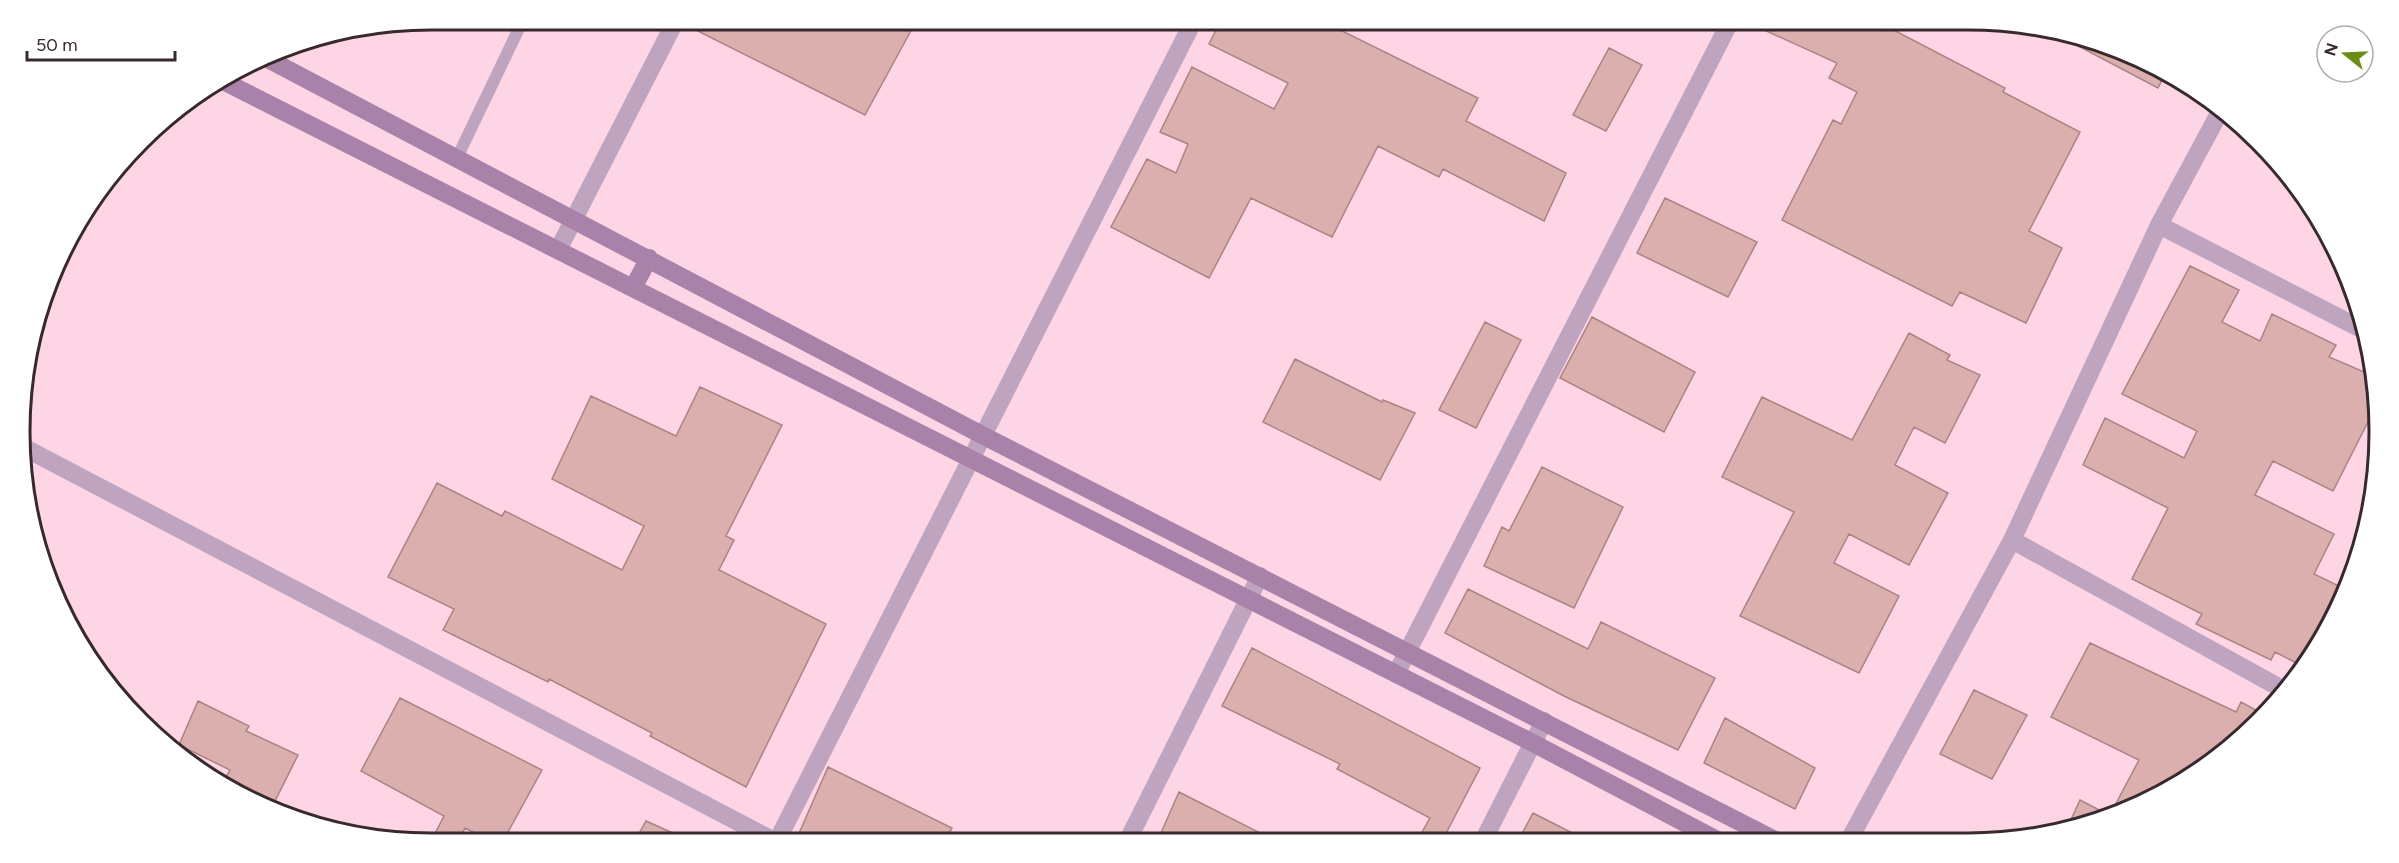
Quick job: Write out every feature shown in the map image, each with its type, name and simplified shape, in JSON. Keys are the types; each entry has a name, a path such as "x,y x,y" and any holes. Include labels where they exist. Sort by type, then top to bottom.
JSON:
{"main road":[{"path":"274,62 982,435 1761,833"},
{"path":"230,85 1533,743 1704,833"},
{"path":"633,288 649,258"}],"street":[{"path":"558,250 671,30"},
{"path":"781,833 1189,30"},
{"path":"1395,674 1726,30"},
{"path":"1853,833 2012,540 2159,225 2217,117"},
{"path":"2159,225 2354,326"},
{"path":"31,451 759,833"},
{"path":"2012,540 2277,686"},
{"path":"1132,833 1260,576"},
{"path":"1487,833 1544,721"}],"lane":[{"path":"457,158 518,30"}],"shaded area":[{"path":"1967,30 2020,33 2071,44 2097,51 2145,71 2212,113 2269,167 2286,187 2315,231 2328,254 2348,302 2366,379 2368,458 2366,484 2355,535 2348,561 2328,609 2301,655 2269,696 2232,733 2191,765 2145,792 2097,812 2020,830 1967,833 432,833 379,830 328,819 302,812 254,792 208,765 187,750 148,715 113,676 98,655 71,609 51,561 38,510 33,484 30,432 33,379 51,302 71,254 113,187 167,130 187,113 231,84 254,71 302,51 353,38 405,31"}],"building":[{"path":"696,30 911,30 865,115"},
{"path":"1216,30 1340,30 1478,98 1466,121 1566,173 1544,221 1443,169 1439,177 1378,146 1332,237 1251,198 1209,278 1111,227 1147,159 1176,173 1188,144 1160,132 1192,67 1274,109 1288,83 1209,44"},
{"path":"1764,30 1894,30 2005,88 2003,92 2080,132 2029,231 2062,248 2026,323 1960,292 1952,306 1782,220 1833,120 1841,124 1857,92 1829,78 1837,63"},
{"path":"2080,47 2097,51 2162,80 2158,88"},
{"path":"1609,48 1642,65 1606,131 1573,115"},
{"path":"1665,198 1757,242 1728,297 1637,253"},
{"path":"2190,266 2239,290 2222,322 2260,341 2272,314 2336,345 2329,357 2365,372 2369,421 2333,491 2273,461 2255,495 2334,534 2314,574 2338,585 2328,609 2296,663 2275,652 2271,660 2196,624 2202,614 2132,579 2168,508 2083,465 2105,418 2184,458 2197,431 2122,394"},
{"path":"1592,317 1695,372 1664,432 1560,378"},
{"path":"1485,322 1521,340 1476,428 1439,410"},
{"path":"1909,333 1950,355 1947,360 1980,375 1945,443 1914,427 1895,465 1948,493 1909,565 1849,534 1834,563 1899,596 1859,673 1740,616 1794,512 1722,477 1762,397 1852,440"},
{"path":"1295,359 1382,402 1383,400 1415,413 1380,480 1263,422"},
{"path":"700,387 782,425 726,536 734,540 719,570 826,624 746,787 650,736 652,733 549,679 548,682 443,630 454,609 388,577 437,483 502,516 505,511 622,570 644,526 552,479 591,396 676,436"},
{"path":"1542,467 1623,507 1574,608 1484,566 1502,527 1509,531"},
{"path":"1468,589 1588,649 1601,622 1715,678 1678,750 1564,696 1445,633"},
{"path":"2090,643 2236,712 2241,702 2256,710 2212,750 2191,765 2145,792 2116,804 2139,760 2051,717"},
{"path":"1252,648 1480,768 1446,833 1422,833 1430,818 1337,769 1340,764 1222,706"},
{"path":"1974,690 2027,715 1992,779 1940,754"},
{"path":"400,698 542,770 507,833 475,833 465,828 462,833 435,833 444,816 361,771"},
{"path":"198,701 249,726 246,731 298,755 275,801 231,779 226,776 230,770 180,744"},
{"path":"1725,718 1815,768 1795,809 1704,763"},
{"path":"828,767 952,828 949,833 799,833"},
{"path":"1179,792 1260,833 1161,833"},
{"path":"2080,800 2100,811 2097,812 2071,819"},
{"path":"1533,813 1572,833 1522,833"},
{"path":"646,821 673,833 639,833"}]}
